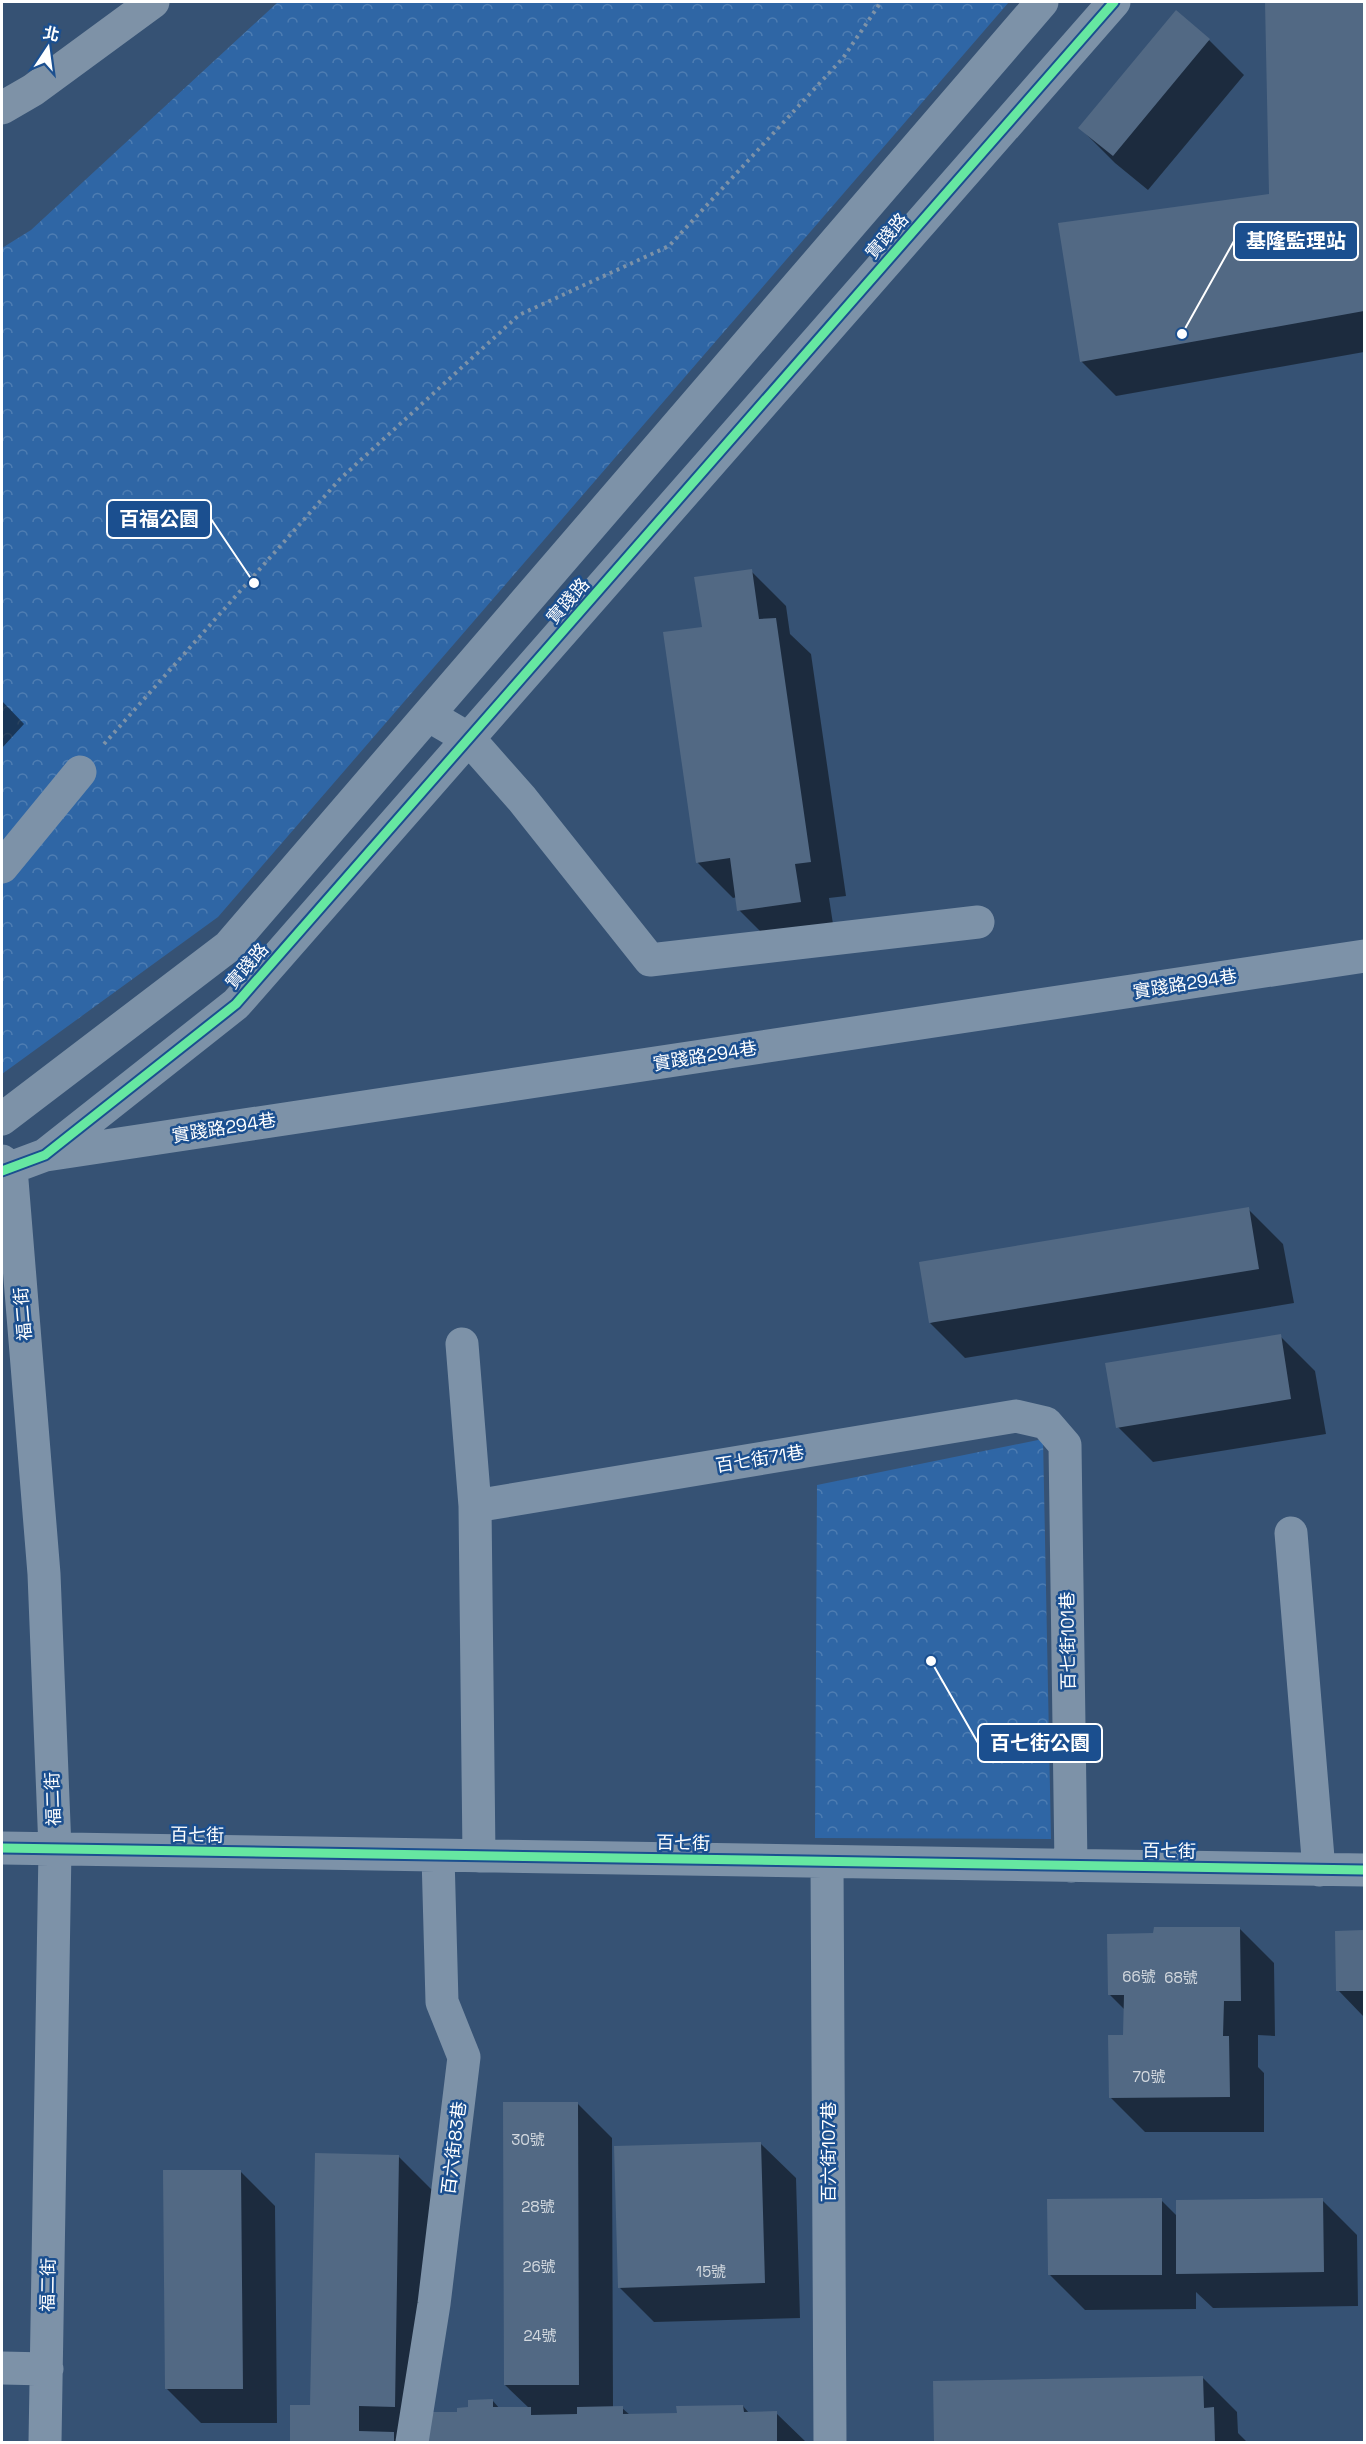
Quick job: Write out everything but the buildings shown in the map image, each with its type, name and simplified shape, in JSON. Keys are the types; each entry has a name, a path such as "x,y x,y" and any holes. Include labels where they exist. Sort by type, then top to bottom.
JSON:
{"highway":[{"path":"2,108 33,90 153,2"}],"street":[{"name":"實踐路","path":"2,1119 229,946 1042,2"},
{"name":"實踐路","path":"5,1167 45,1155 236,1004 1114,2"},
{"path":"428,715 469,739 522,798 650,960 978,922"},
{"path":"2,867 80,772"},
{"name":"實踐路294巷","path":"45,1155 1365,957"},
{"name":"福二街","path":"5,1167 44,1574 55,1849 45,2442"},
{"path":"462,1344 475,1506 479,1856"},
{"name":"百七街71巷","path":"475,1506 1016,1416 1046,1423"},
{"name":"百七街101巷","path":"1046,1423 1065,1444 1071,1866"},
{"path":"1291,1533 1319,1870"},
{"name":"百七街","path":"2,1848 1365,1870"},
{"name":"百六街83巷","path":"412,2442 434,2304 464,2057 442,2002 438,1856"},
{"name":"百六街107巷","path":"827,1862 830,2442"},
{"path":"2,2368 46,2369"}],"path":[{"path":"80,772 340,479 519,315 669,246 843,58 881,2"}],"green space":[{"path":"278,2 1009,2 218,917 2,1074 2,248 31,230"},
{"path":"1043,1439 1051,1839 815,1838 817,1485"}],"cycle path":[{"path":"2,1171 45,1155 236,1004 1114,2"},
{"path":"2,1848 1364,1870"}],"place":[{"name":"基隆監理站","path":"1182,334"},
{"name":"百福公園","path":"254,583"},
{"name":"百七街公園","path":"931,1661"}]}
